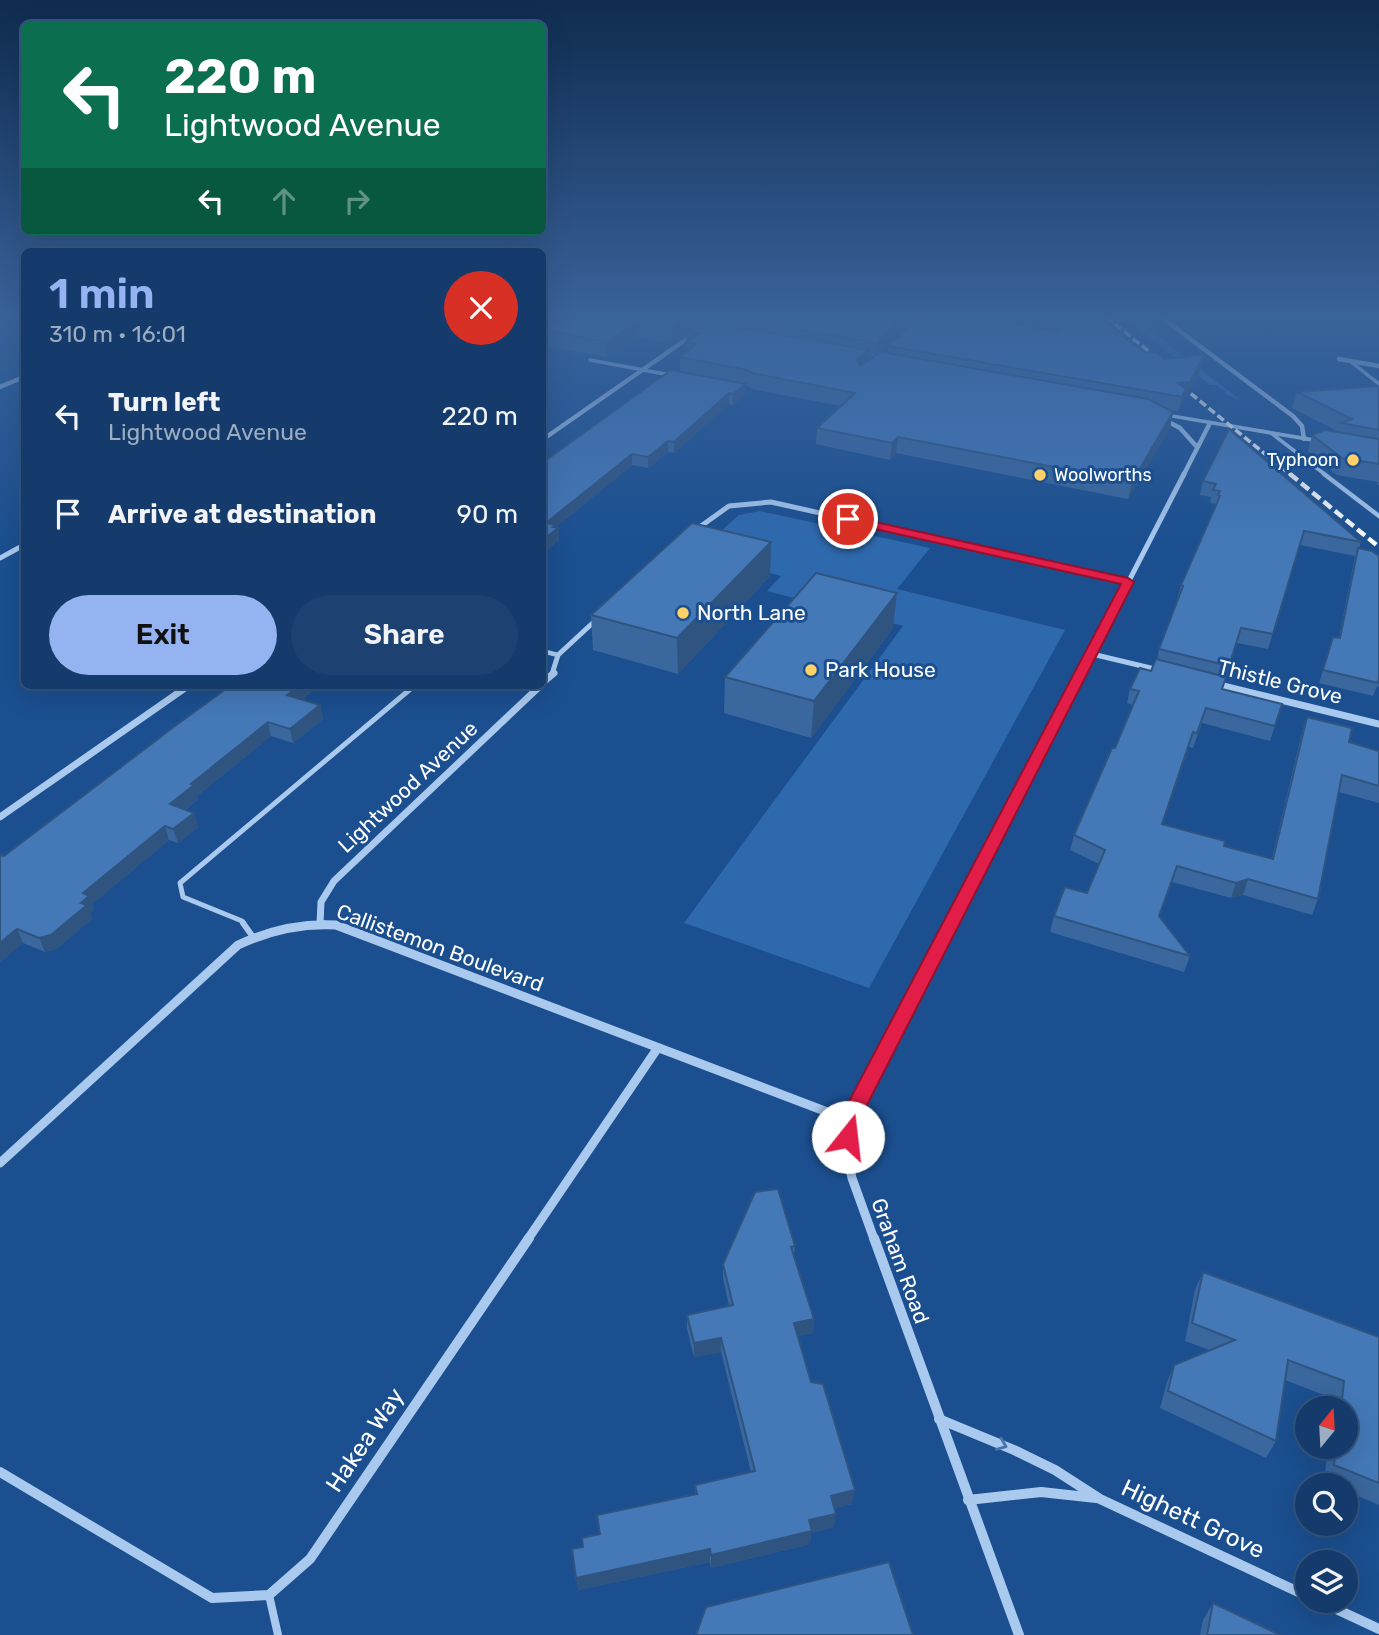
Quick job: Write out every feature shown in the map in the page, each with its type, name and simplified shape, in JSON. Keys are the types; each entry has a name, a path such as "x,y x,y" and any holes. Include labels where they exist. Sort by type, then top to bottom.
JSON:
{"street":[{"path":"546,437 609,393"},
{"path":"1263,393 1301,424 1305,431 1304,439"},
{"path":"1148,412 1341,445"},
{"path":"1148,412 1180,428 1197,447"},
{"name":"Graham Road","path":"1019,1635 852,1178 847,1154 850,1121 1210,423"},
{"path":"687,537 717,509 741,501 771,502 1128,582"},
{"path":"0,558 21,547"},
{"name":"Lightwood Avenue","path":"546,680 555,672 558,655 608,610"},
{"path":"1092,654 1169,673"},
{"name":"Thistle Grove","path":"1209,682 1379,724"},
{"path":"0,817 184,689"},
{"name":"Lightwood Avenue","path":"320,924 321,902 334,881 537,689"},
{"name":"Callistemon Boulevard","path":"0,1163 238,945 277,928 320,924 336,925 850,1121"},
{"name":"Hakea Way","path":"269,1595 310,1559 657,1049"},
{"name":"Highett Grove","path":"939,1419 1055,1470 1100,1499 1295,1590"},
{"path":"0,1472 212,1598 269,1595"},
{"name":"Highett Grove","path":"968,1500 1041,1492 1100,1499"},
{"path":"1345,1613 1379,1629"}],"lane":[{"path":"1271,433 1379,516"},
{"path":"546,652 558,655"},
{"path":"253,937 242,921 183,897 180,883 410,689"},
{"path":"269,1595 278,1635"}],"shaded area":[{"path":"760,511 930,548 897,589 1065,630 869,988 684,923 903,626 767,591 781,576 695,554 739,515"}],"building":[{"path":"639,393 729,393 674,442 668,441 648,457 632,454 546,523 546,460"},
{"path":"855,393 1116,393 1148,399 1173,412 1132,482 898,437 892,443 817,428"},
{"path":"1161,393 1184,393 1182,397"},
{"path":"1300,393 1379,393 1379,430 1341,423 1352,419"},
{"path":"1229,429 1361,542 1304,531 1273,634 1241,628 1229,666 1159,649 1183,586 1181,585 1220,496 1220,491 1213,490 1216,484 1203,481"},
{"path":"1325,430 1379,439 1379,464 1342,458 1312,435"},
{"path":"546,523 558,528 546,538"},
{"path":"692,523 771,542 677,638 591,615"},
{"path":"1358,548 1372,551 1379,556 1378,683 1323,670 1333,637 1340,638"},
{"path":"816,573 897,593 814,701 725,677"},
{"path":"1156,659 1226,677 1222,689 1282,704 1275,726 1206,708 1197,733 1193,732 1162,824 1225,841 1224,846 1273,859 1307,717 1352,728 1349,742 1379,751 1379,786 1342,775 1318,899 1248,879 1236,883 1177,866 1159,916 1190,956 1054,916 1065,887 1087,893 1105,850 1074,835 1139,691 1130,689 1140,668 1151,671"},
{"path":"226,689 295,689 287,695 320,705 290,729 268,722 191,784 194,785 170,804 194,813 173,829 165,826 83,893 89,896 81,903 87,905 51,935 39,938 17,929 0,943 0,855 4,856"},
{"path":"778,1189 795,1246 791,1247 814,1319 794,1323 811,1382 823,1384 855,1490 831,1496 836,1514 809,1520 812,1531 711,1555 710,1549 576,1578 572,1549 583,1547 582,1538 600,1534 597,1515 697,1494 695,1485 755,1471 721,1338 694,1343 687,1315 733,1305 723,1264 755,1192"},
{"path":"1203,1272 1379,1337 1379,1483 1334,1465 1335,1460 1358,1460 1358,1396 1342,1396 1344,1381 1288,1360 1276,1441 1168,1391 1174,1365 1235,1340 1192,1323"},
{"path":"889,1562 913,1635 696,1635 706,1607"},
{"path":"1213,1603 1280,1635 1207,1635"}],"railway":[{"path":"1191,393 1292,476"},
{"path":"1290,474 1379,547"}],"place":[{"name":"Typhoon","path":"1353,460"},
{"name":"Woolworths","path":"1040,475"},
{"name":"North Lane","path":"683,613"},
{"name":"Park House","path":"811,670"}],"route":[{"path":"848,519 1128,582 857,1105 850,1121 848,1137"}]}
